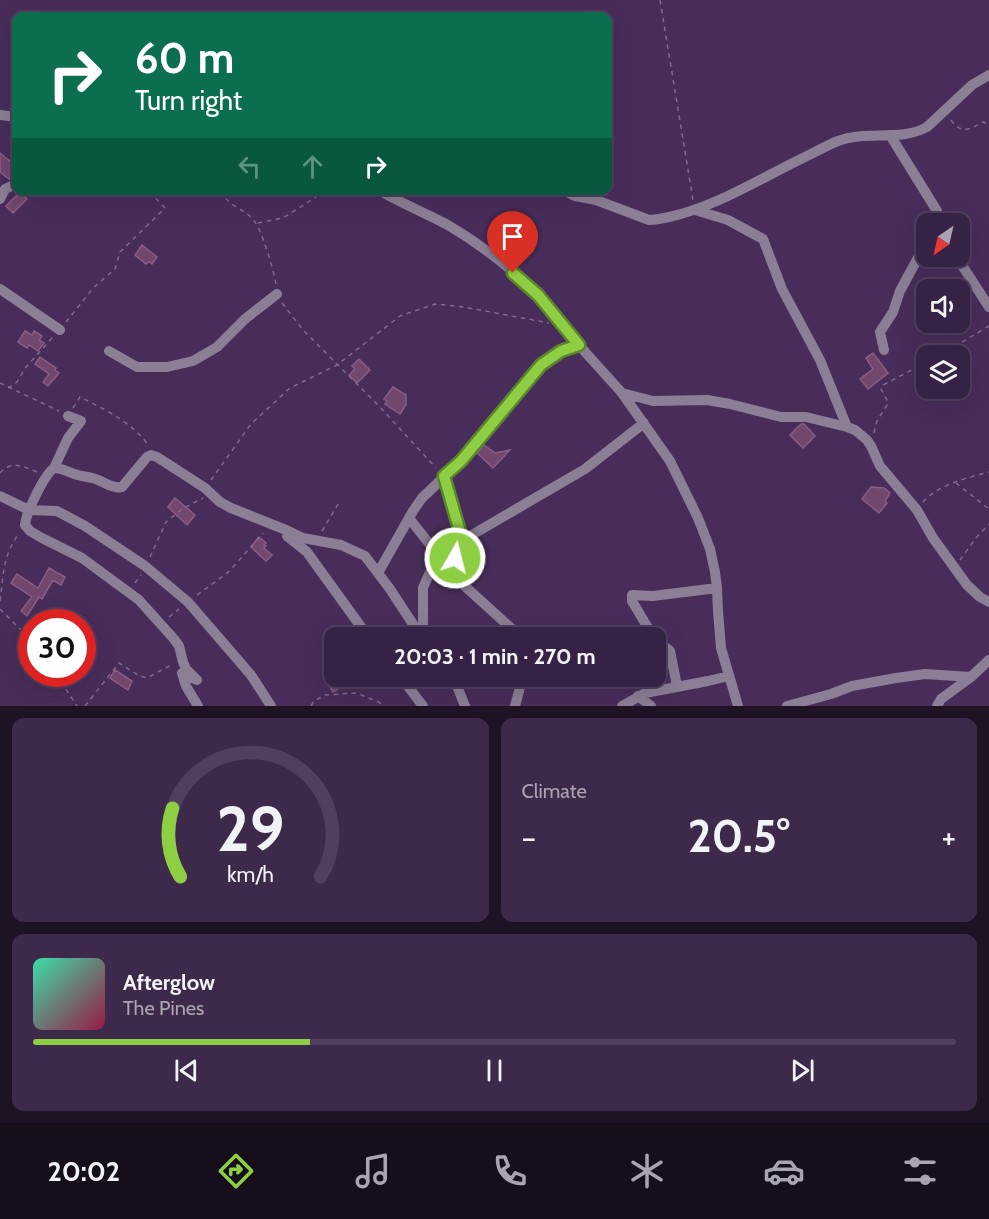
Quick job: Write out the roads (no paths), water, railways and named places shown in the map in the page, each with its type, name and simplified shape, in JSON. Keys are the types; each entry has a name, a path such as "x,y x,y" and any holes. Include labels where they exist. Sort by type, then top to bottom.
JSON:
{"street":[{"path":"573,195 596,200 649,220 695,210 729,196 839,140 866,135 908,135 918,132 927,127 972,85 989,75"},
{"path":"890,135 937,213"},
{"path":"0,199 5,189 12,185"},
{"path":"389,195 446,224 502,263 533,290 622,393 670,461 698,518 710,549 717,588 721,648 738,706"},
{"path":"695,210 728,220 763,239 782,289 820,360 847,427"},
{"path":"884,350 880,332 894,312 900,291 916,261"},
{"path":"963,267 989,307"},
{"path":"0,289 60,330"},
{"path":"109,351 137,367 167,367 193,361 217,347 245,319 277,294"},
{"path":"378,573 422,498 468,452 541,365 561,351 579,345"},
{"path":"622,393 653,401 707,400 781,417 806,417 847,427 861,435 871,446 880,466 917,510 933,538 967,585 989,602"},
{"path":"68,416 81,421 68,438 29,510 25,525 42,538 82,558 139,600 179,646 188,672 197,680 182,673 186,686 198,706"},
{"path":"458,543 585,470 644,423"},
{"path":"50,472 62,469 119,488 147,457 154,456 226,505 303,538 341,545 356,551 368,559 415,627"},
{"path":"444,476 460,532 452,573"},
{"path":"0,496 29,510 57,512 85,526 145,567 188,602 251,675 271,706"},
{"path":"409,518 457,579 510,627"},
{"path":"273,524 307,552 361,627"},
{"path":"422,627 423,588 438,554"},
{"path":"648,627 632,601 632,596 653,596 717,588"},
{"path":"666,648 670,651 677,686"},
{"path":"937,706 941,699 971,677 989,660"},
{"path":"787,706 852,686 896,678 933,674 971,677"},
{"path":"622,706 645,693 729,676"},
{"path":"408,687 423,706"},
{"path":"457,687 465,706"},
{"path":"515,706 520,687"},
{"path":"638,696 651,706"}]}
